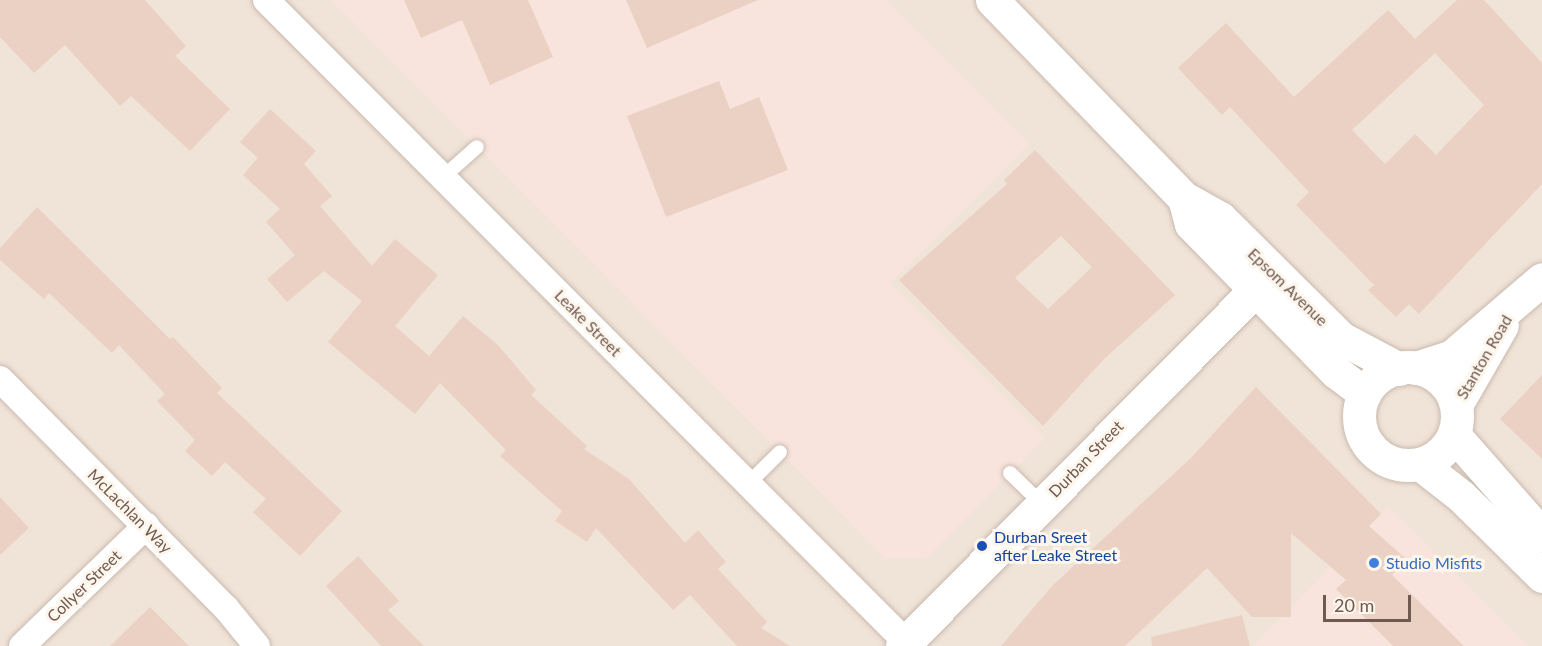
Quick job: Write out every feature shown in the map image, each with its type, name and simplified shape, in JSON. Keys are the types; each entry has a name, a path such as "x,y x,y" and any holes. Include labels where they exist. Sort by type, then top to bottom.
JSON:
{"street":[{"name":"Leake Street","path":"266,0 906,645"},
{"name":"Epsom Avenue","path":"992,0 1184,198 1191,224 1341,338 1407,368"},
{"name":"Stanton Road","path":"1407,368 1452,356 1512,308 1542,279"},
{"name":"Epsom Avenue","path":"1264,281 1365,394"},
{"name":"Durban Street","path":"906,645 1042,504 1264,281"},
{"name":"Stanton Road","path":"1455,420 1512,308"},
{"path":"1455,420 1436,456 1420,464 1389,461 1368,444 1359,419 1365,394 1379,377 1407,368 1446,384 1455,420 1542,534"},
{"name":"McLachlan Way","path":"0,379 146,526 257,646"},
{"path":"1420,464 1461,496 1542,576"},
{"name":"Collyer Street","path":"22,646 146,526"}],"lane":[{"path":"443,177 477,147"},
{"path":"748,484 780,452"},
{"path":"1010,473 1042,504"}],"shaded area":[{"path":"0,0 1542,0 1542,646 0,646"},
{"path":"331,0 886,0 1029,144 890,283 1045,438 925,559 886,559"},
{"path":"1388,507 1528,646 1253,646"}],"building":[{"path":"0,0 145,0 186,46 175,56 230,109 190,151 131,96 120,106 65,45 34,73 0,37"},
{"path":"404,0 528,0 553,57 490,85 462,20 421,38"},
{"path":"626,0 758,0 647,48"},
{"path":"1457,0 1484,0 1542,63 1542,184 1419,314 1409,304 1396,317 1368,290 1374,285 1296,205 1309,192 1230,107 1222,115 1178,68 1226,23 1294,97 1388,10 1415,39","holes":["1435,53 1484,105 1436,155 1415,134 1385,164 1352,130"]},
{"path":"719,81 730,109 759,97 788,170 666,217 627,116"},
{"path":"270,109 316,151 304,164 332,196 320,206 372,266 395,239 438,275 395,326 429,356 463,316 498,345 536,390 531,395 587,446 584,449 629,479 685,543 698,530 726,562 718,569 767,622 761,628 790,646 737,646 690,595 673,610 596,528 587,542 555,521 562,511 500,456 506,450 440,383 415,414 328,342 362,301 324,271 287,302 267,279 295,255 266,222 280,209 243,175 258,158 240,142"},
{"path":"1035,150 1175,295 1104,359 1043,426 899,280 1007,184 1004,180","holes":["1061,236 1092,267 1048,309 1015,278"]},
{"path":"37,207 170,339 173,337 222,388 217,393 342,511 300,556 253,512 266,499 225,462 212,476 185,451 195,440 157,401 165,394 119,345 112,353 49,293 44,299 0,260 0,248"},
{"path":"1542,375 1542,459 1500,419"},
{"path":"1256,387 1381,514 1369,526 1405,558 1392,575 1464,646 1393,646 1336,589 1346,580 1291,533 1291,617 1252,617 1207,568 1125,646 1001,646 1052,586 1191,458"},
{"path":"0,497 29,528 0,555"},
{"path":"358,556 399,601 388,610 424,646 381,646 326,586"},
{"path":"150,607 189,646 110,646"},
{"path":"1242,615 1250,646 1152,646 1151,637"}],"place":[{"name":"Durban Sreet after Leake Street","path":"982,546"},
{"name":"Studio Misfits","path":"1374,563"}]}
